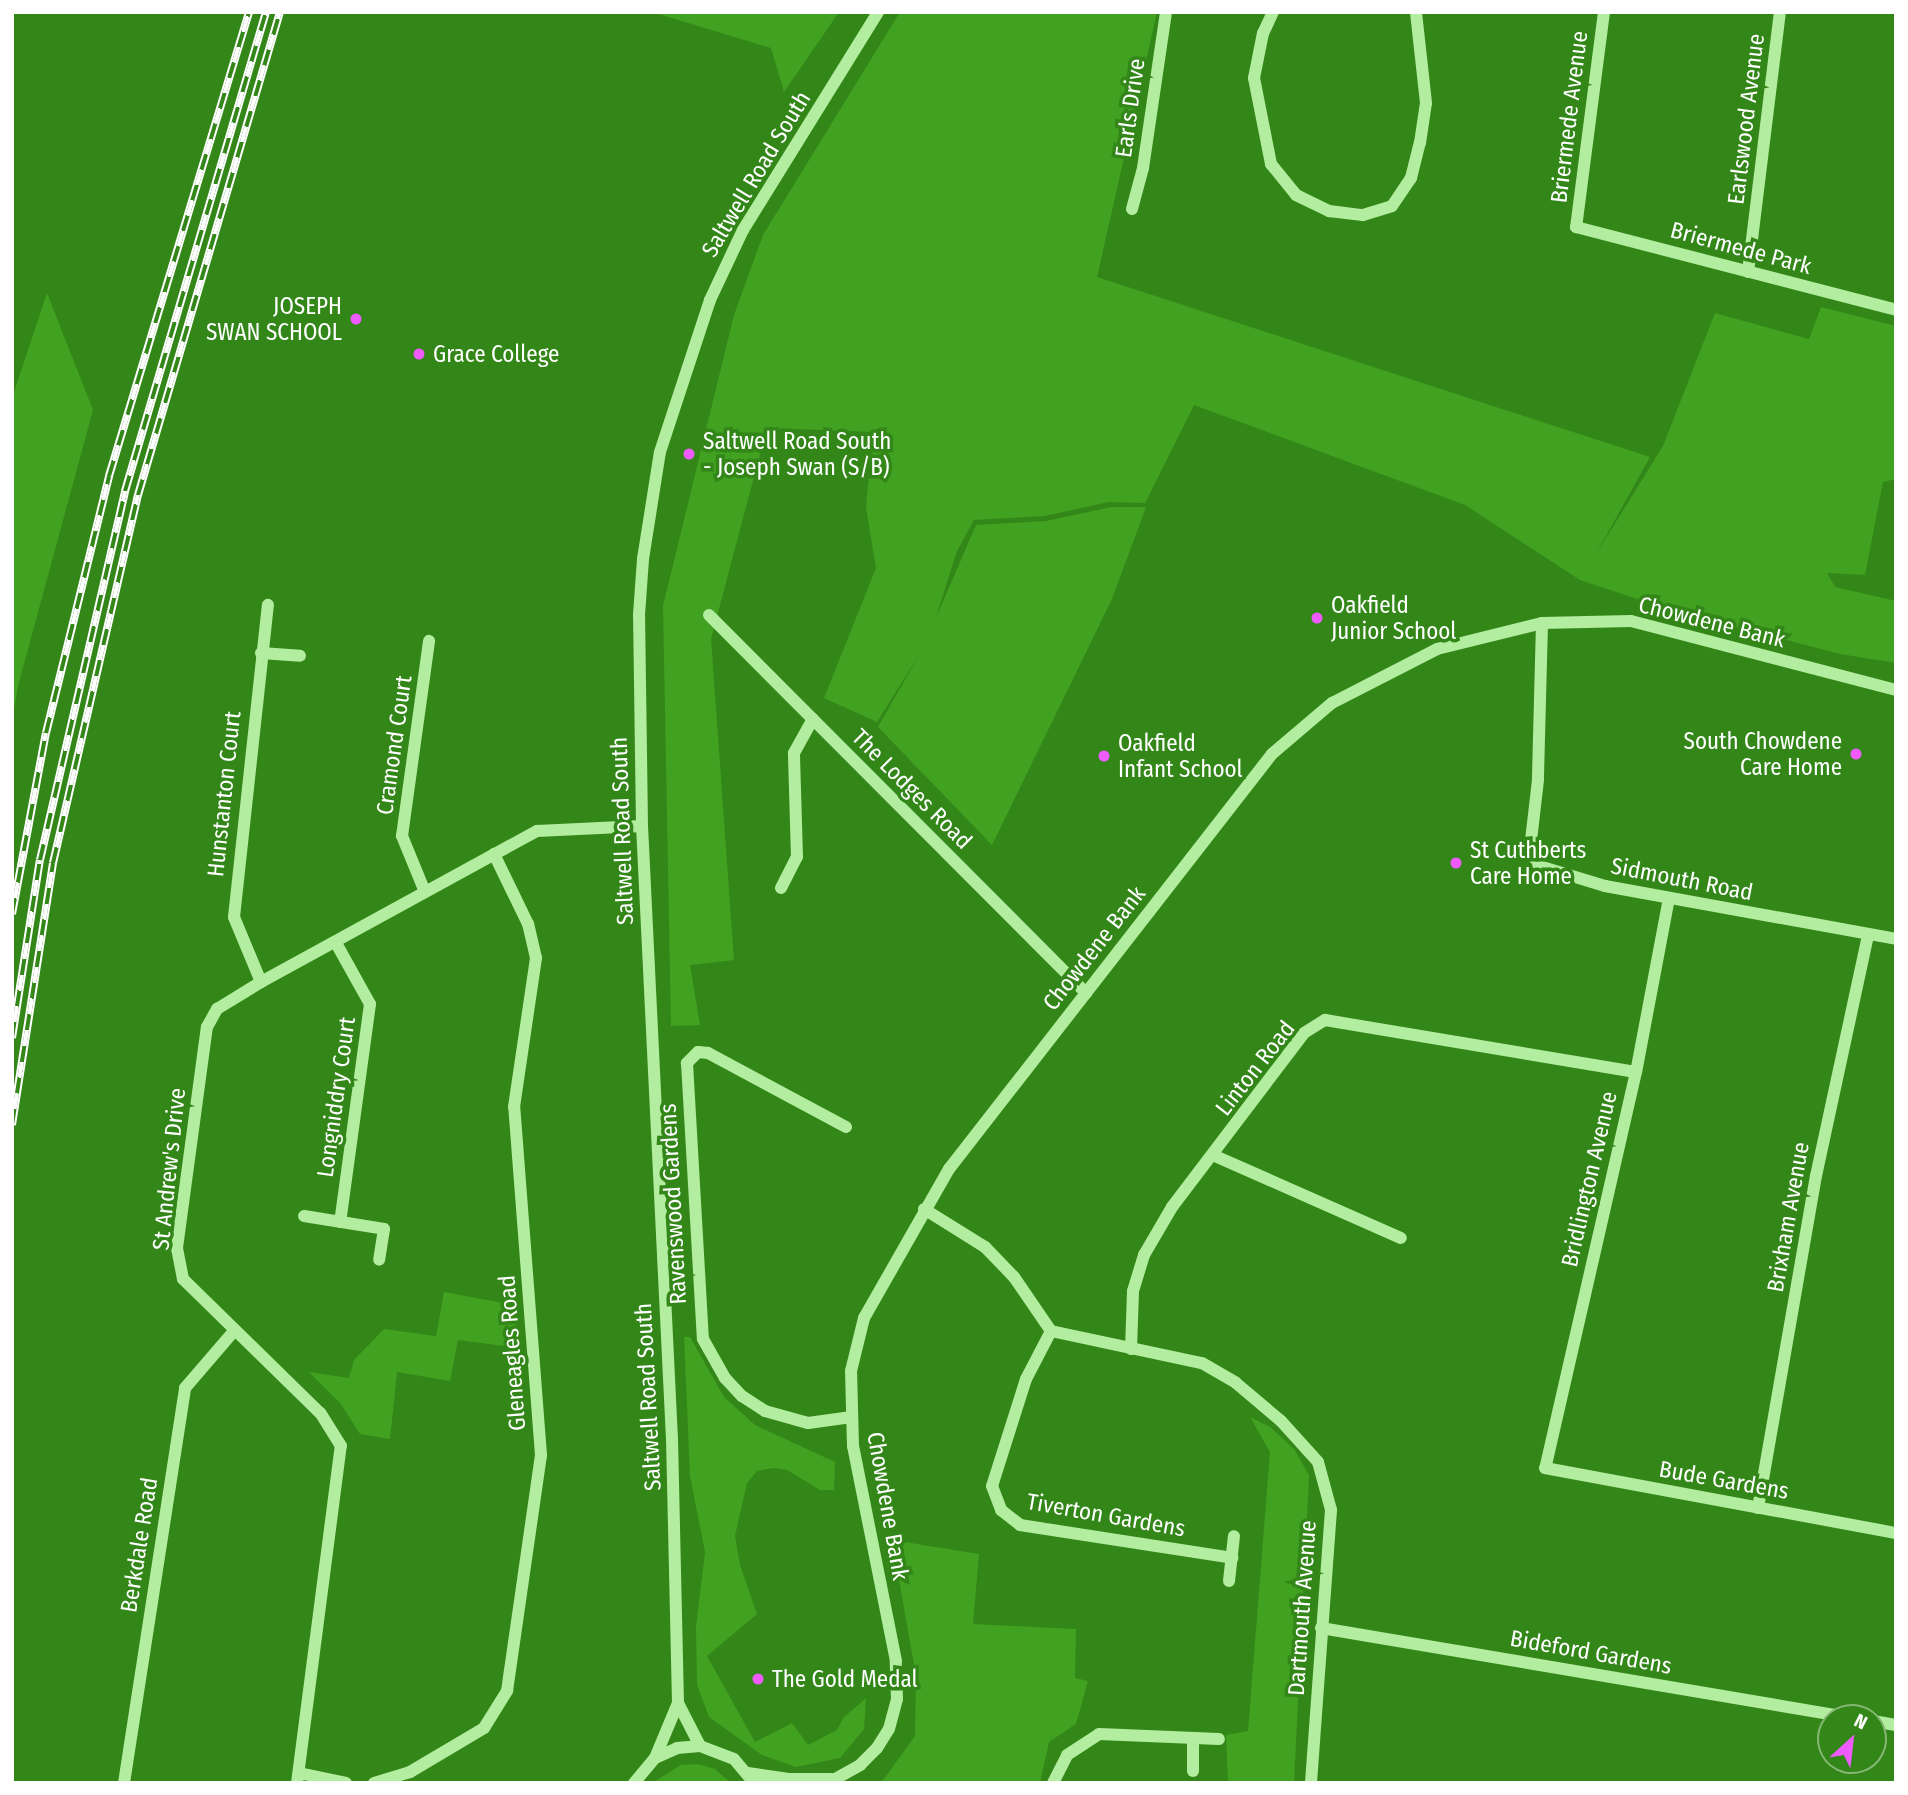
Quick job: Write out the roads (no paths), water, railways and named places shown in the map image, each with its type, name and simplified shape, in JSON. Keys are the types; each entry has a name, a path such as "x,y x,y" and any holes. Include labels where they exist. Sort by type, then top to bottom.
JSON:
{"street":[{"name":"Saltwell Road South","path":"635,1783 655,1758 678,1703 672,1439 642,826 639,615 652,494 663,440 710,300 729,259 878,12"},
{"name":"Earls Drive","path":"1132,209 1143,168 1166,12"},
{"path":"1273,12 1263,33 1254,78 1271,164 1296,195 1329,211 1363,215 1392,206 1411,178 1426,103 1416,12"},
{"name":"Briermede Avenue","path":"1576,227 1604,12"},
{"name":"Earlswood Avenue","path":"1748,272 1780,12"},
{"name":"Briermede Park","path":"1576,227 1896,310"},
{"name":"Hunstanton Court","path":"261,982 234,917 268,605"},
{"name":"The Lodges Road","path":"709,615 1086,993"},
{"name":"Chowdene Bank","path":"751,1778 830,1781 860,1765 877,1748 889,1729 897,1699 896,1661 853,1446 851,1371 864,1318 949,1169 1272,754 1332,702 1437,649 1542,623 1631,621 1896,690"},
{"name":"Sidmouth Road","path":"1542,623 1538,780 1531,849 1539,866 1555,874 1669,898 1896,939"},
{"name":"Cramond Court","path":"425,892 402,836 429,640"},
{"path":"261,653 300,656"},
{"path":"781,888 797,858 794,753 813,719"},
{"name":"St Andrew's Drive","path":"298,1778 341,1446 320,1413 183,1279 177,1248 207,1027 217,1009 261,982 537,831 642,826"},
{"name":"Gleneagles Road","path":"374,1783 410,1772 484,1728 507,1691 541,1455 514,1107 536,958 528,924 494,853"},
{"name":"Bridlington Avenue","path":"1545,1468 1636,1072 1669,898"},
{"name":"Brixham Avenue","path":"1758,1508 1816,1175 1868,935"},
{"name":"Longniddry Court","path":"336,943 370,1004 340,1222"},
{"name":"Linton Road","path":"1131,1349 1133,1291 1144,1255 1172,1207 1215,1156 1304,1033 1325,1020 1636,1072"},
{"name":"Ravenswood Gardens","path":"846,1128 708,1053 698,1052 687,1063 703,1339 725,1378 742,1396 765,1411 808,1423 852,1417"},
{"path":"1215,1156 1401,1238"},
{"path":"924,1209 985,1247 1014,1277 1051,1331"},
{"path":"304,1216 384,1229 379,1259"},
{"name":"Berkdale Road","path":"124,1783 185,1388 234,1331"},
{"name":"Dartmouth Avenue","path":"1051,1331 1202,1363 1236,1383 1281,1421 1318,1462 1331,1510 1311,1783"},
{"name":"Tiverton Gardens","path":"1051,1331 1026,1379 992,1486 1001,1510 1020,1525 1232,1558"},
{"name":"Bude Gardens","path":"1545,1468 1896,1533"},
{"path":"1229,1581 1234,1536"},
{"name":"Bideford Gardens","path":"1321,1628 1817,1712"},
{"name":"Saltwell Road South","path":"678,1703 700,1746"},
{"path":"1053,1783 1067,1755 1099,1734 1219,1739"},
{"path":"1193,1738 1193,1771"},
{"path":"655,1758 677,1748 700,1746 720,1751 751,1778"},
{"path":"298,1778 346,1783"}],"railway":[{"path":"12,914 46,733 109,476 249,12"},
{"path":"12,1038 40,860 125,491 266,12"},
{"path":"12,1125 53,863 138,495 280,12"}],"place":[{"name":"JOSEPH SWAN SCHOOL","path":"356,319"},
{"name":"Grace College","path":"419,354"},
{"name":"Saltwell Road South - Joseph Swan (S/B)","path":"689,454"},
{"name":"Oakfield Junior School","path":"1317,618"},
{"name":"South Chowdene Care Home","path":"1856,754"},
{"name":"Oakfield Infant School","path":"1104,756"},
{"name":"St Cuthberts Care Home","path":"1456,863"},
{"name":"The Gold Medal","path":"758,1679"}]}
